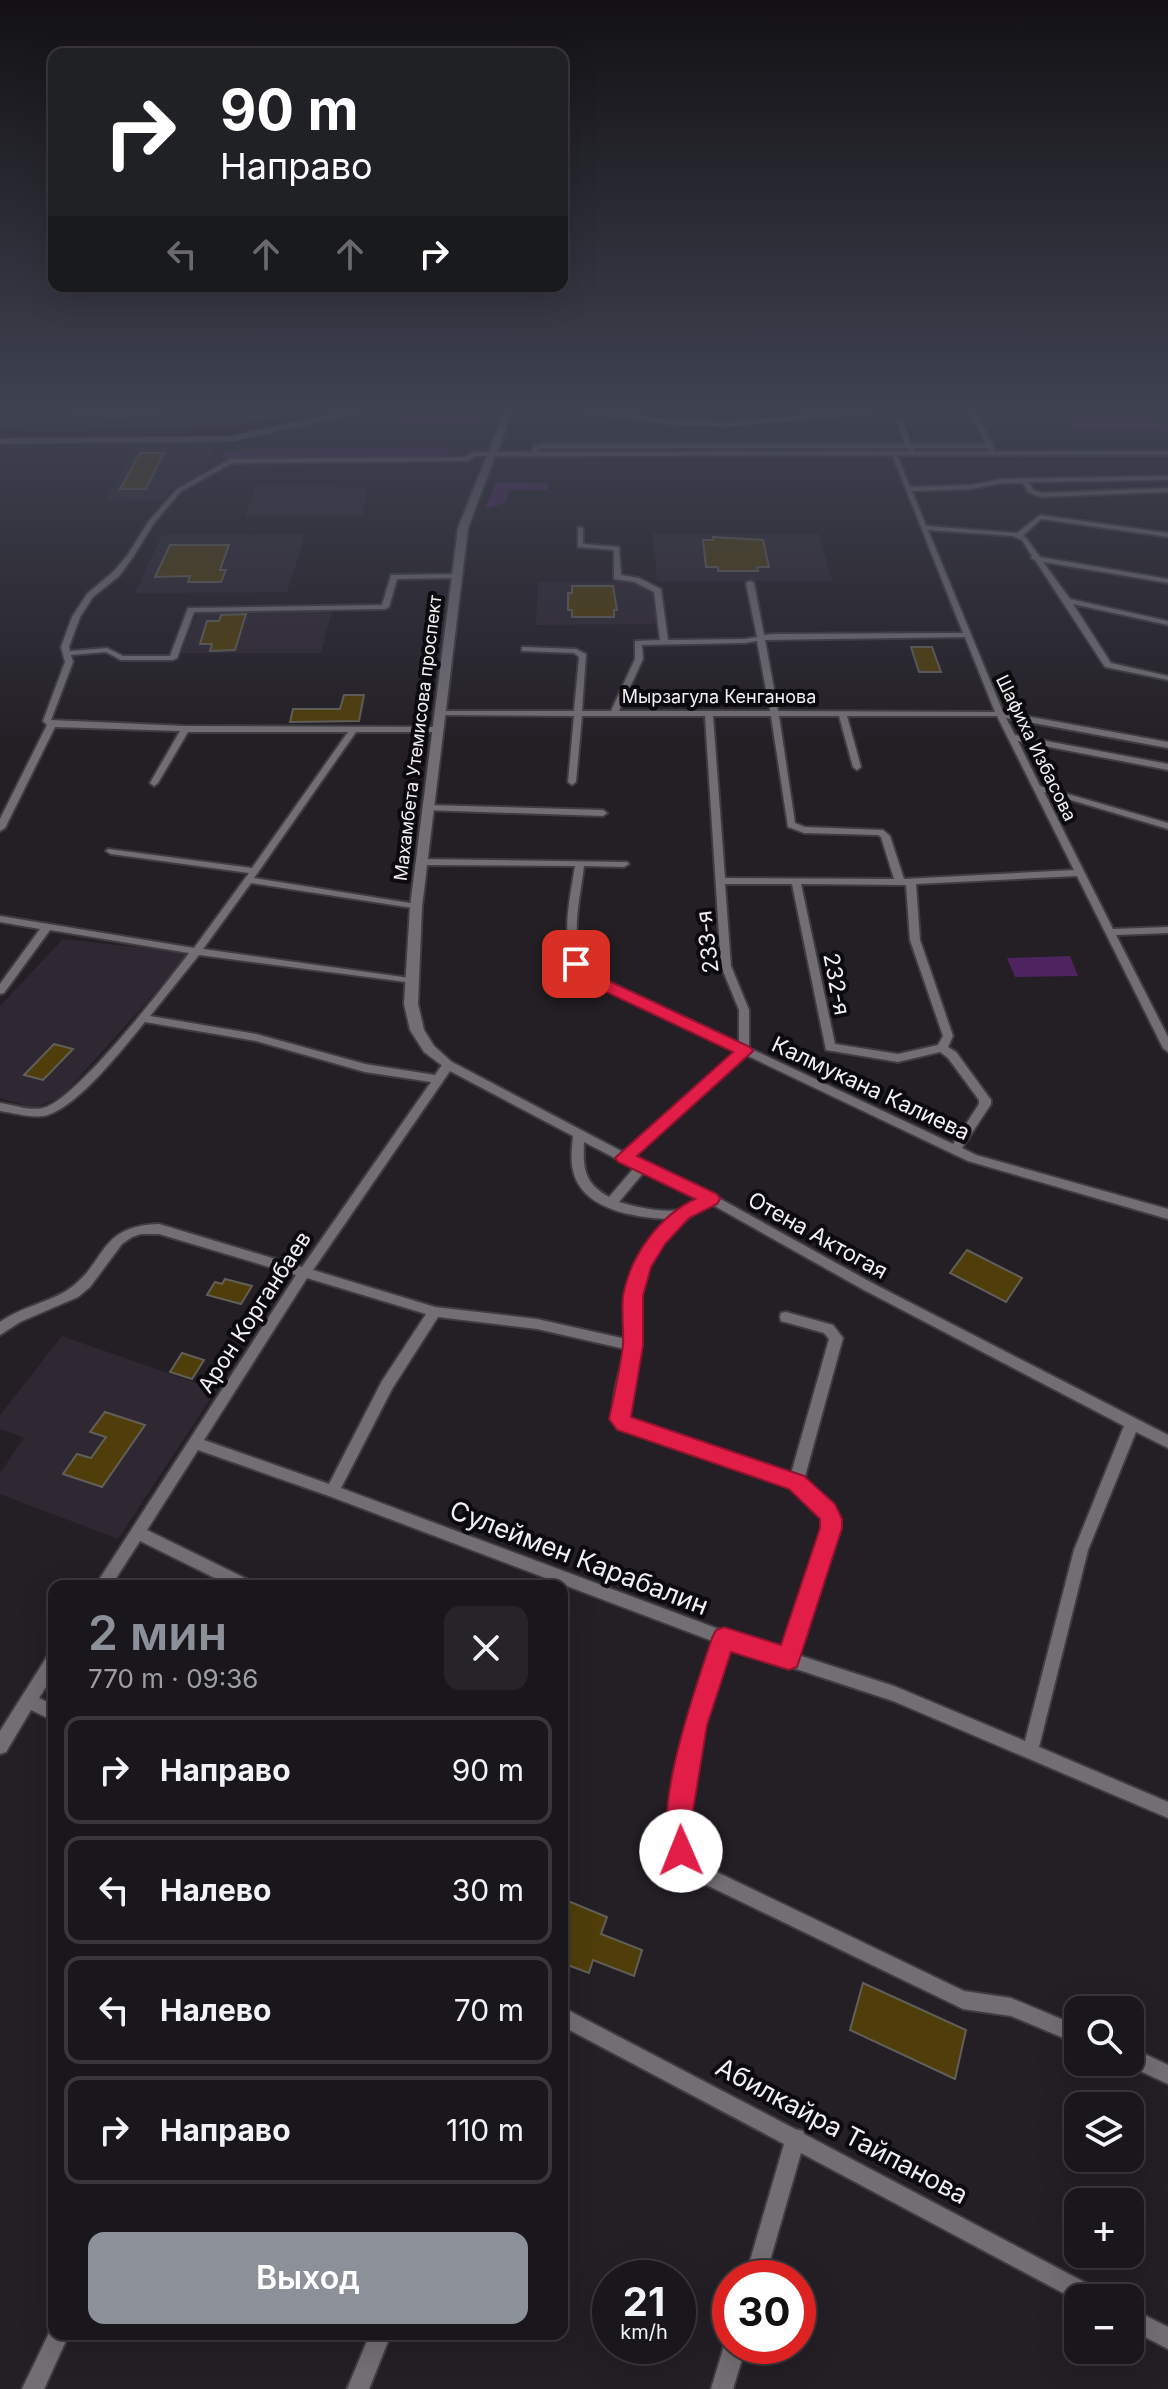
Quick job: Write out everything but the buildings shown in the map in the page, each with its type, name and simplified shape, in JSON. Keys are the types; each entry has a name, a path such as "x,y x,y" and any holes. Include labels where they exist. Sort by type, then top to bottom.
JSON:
{"street":[{"path":"151,522 130,557 90,596 76,617 65,647 69,662 47,721 52,724 185,729 437,729"},
{"name":"Махамбета Утемисова проспект","path":"448,1065 429,1049 417,1030 410,981 427,808 465,522"},
{"name":"Шафиха Избасова","path":"922,522 965,635 1000,714 1168,1048"},
{"path":"1018,536 1034,522"},
{"path":"1079,522 1168,535"},
{"path":"580,528 580,546 617,548 617,577 636,580 658,591 664,642"},
{"path":"924,528 1005,532 1024,539 1108,665 1168,678"},
{"path":"1034,558 1168,581"},
{"path":"68,653 107,650 121,658 173,658 191,610 385,607 394,577 456,576"},
{"path":"750,583 775,713 791,825 804,830 880,832 885,836 906,881 915,940 948,1036 942,1048 952,1055 985,1100 955,1150"},
{"path":"1067,601 1168,623"},
{"path":"614,713 639,659 638,643 965,635"},
{"path":"525,649 581,653 572,782"},
{"name":"Мырзагула Кенганова","path":"439,713 1000,714 1168,745"},
{"name":"233-я","path":"709,713 726,966 744,1010 744,1051"},
{"path":"842,713 857,767"},
{"path":"0,828 52,724"},
{"path":"154,783 185,729"},
{"path":"0,1106 28,1113 46,1111 65,1102 145,1018 354,729"},
{"path":"1012,737 1168,767"},
{"path":"1036,787 1168,826"},
{"path":"427,808 603,813"},
{"path":"111,851 416,907"},
{"path":"421,862 624,864"},
{"name":"Калмукана Калиева","path":"580,864 571,944 576,964 584,974 992,1166 1168,1214"},
{"path":"721,881 906,881 1080,873"},
{"name":"232-я","path":"796,882 830,1047 898,1058 942,1048"},
{"path":"0,919 195,951 410,981"},
{"path":"0,991 46,928"},
{"path":"1109,932 1168,930"},
{"path":"145,1018 256,1038 365,1068 437,1079"},
{"path":"624,1158 744,1051"},
{"name":"Арон Корганбаев","path":"107,1580 303,1275 448,1065"},
{"name":"Отена Актогая","path":"448,1065 624,1158 711,1199 869,1287 1168,1442"},
{"path":"579,1134 577,1157 582,1182 592,1193 657,1215 682,1213 711,1199"},
{"path":"612,1202 642,1166"},
{"path":"682,1213 658,1239 642,1266 633,1296 633,1346 619,1413 624,1424 796,1482 827,1511 831,1528 789,1659"},
{"path":"0,1330 73,1293 87,1282 121,1236 132,1229 159,1229 303,1275 435,1312 537,1324 633,1346"},
{"path":"332,1491 387,1385 435,1312"},
{"path":"786,1317 828,1329 836,1338 796,1482"},
{"path":"1030,1752 1081,1550 1132,1424"},
{"name":"Сулеймен Карабалин","path":"195,1443 724,1638 894,1694 1168,1810"},
{"path":"138,1533 234,1580"},
{"path":"724,1638 695,1725 678,1829 681,1851 696,1871 963,2000 1011,2007 1064,2029"},
{"path":"0,1746 48,1670"},
{"path":"29,1701 48,1710"},
{"name":"Абилкайра Тайпанова","path":"568,2019 1068,2284"},
{"path":"1144,2063 1168,2075"},
{"path":"760,2260 796,2138"},
{"path":"1144,2325 1168,2338"},
{"path":"33,2389 56,2340"},
{"path":"358,2389 378,2340"},
{"path":"722,2389 730,2364"}],"shaded area":[{"path":"653,534 819,534 832,581 657,581"},
{"path":"162,535 305,535 287,592 135,593"},
{"path":"538,582 638,582 654,593 657,624 536,625"},
{"path":"332,611 321,653 181,653 198,612"},
{"path":"63,939 191,953 61,1097 34,1108 0,1098 0,1006"},
{"path":"1070,956 1078,976 1015,977 1007,958"},
{"path":"62,1336 216,1390 118,1539 0,1494 0,1473 24,1438 0,1429 0,1415"}],"route":[{"path":"576,964 593,979 744,1051 624,1158 711,1199 682,1213 658,1239 642,1266 633,1296 633,1346 620,1419 624,1424 796,1482 827,1511 831,1519 831,1528 789,1659 724,1638 695,1725 678,1829 681,1851"}]}
